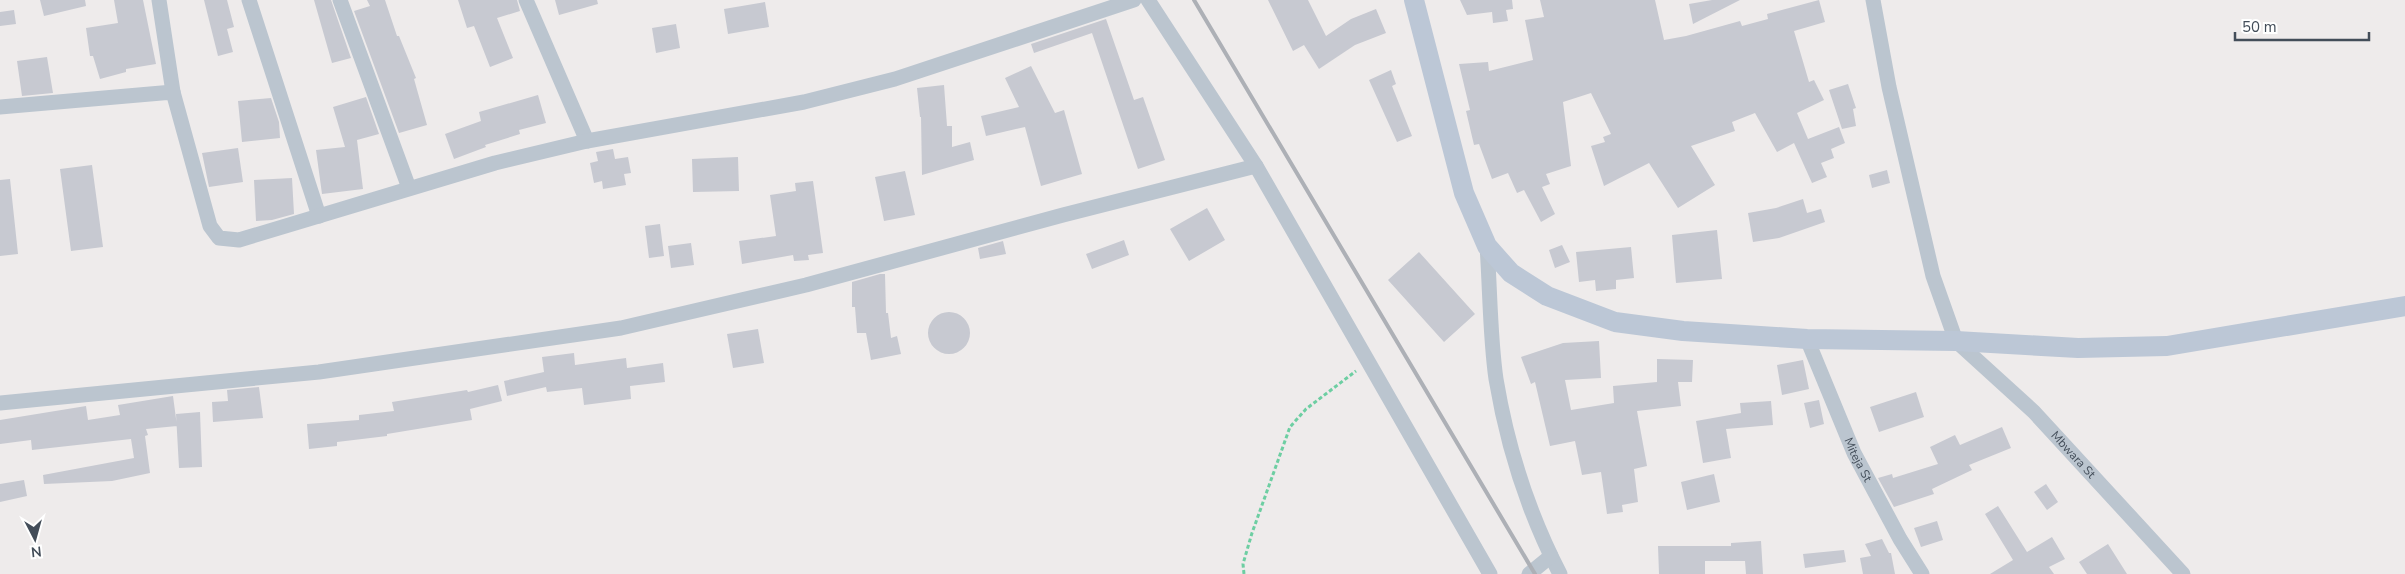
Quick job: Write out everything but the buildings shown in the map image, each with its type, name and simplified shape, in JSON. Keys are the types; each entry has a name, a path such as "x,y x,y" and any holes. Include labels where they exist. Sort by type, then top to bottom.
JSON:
{"street":[{"path":"159,0 173,92 210,226 218,238 239,240 495,163 587,141 804,102 894,79 1134,0"},
{"path":"248,0 319,216"},
{"path":"340,0 409,188"},
{"path":"526,0 587,141"},
{"path":"1148,0 1256,166 1490,574"},
{"path":"1414,0 1464,193 1487,246 1510,273 1547,296 1615,322 1683,331 1807,339 1956,341 2078,348 2167,346 2405,306"},
{"path":"1874,0 1889,87 1933,276 1956,341"},
{"path":"0,107 173,92"},
{"path":"0,403 319,372 621,328 806,285 1063,215 1256,166"},
{"path":"1487,246 1496,378 1516,466 1550,556 1560,574"},
{"name":"Miteja St","path":"1807,339 1854,453 1900,539 1922,574"},
{"name":"Mbwara St","path":"1956,341 2034,412 2183,574"},
{"path":"1529,574 1550,556"}],"path":[{"path":"1244,574 1243,564 1252,533 1290,427 1306,409 1368,361"}],"railway":[{"path":"1194,0 1535,574"}]}
